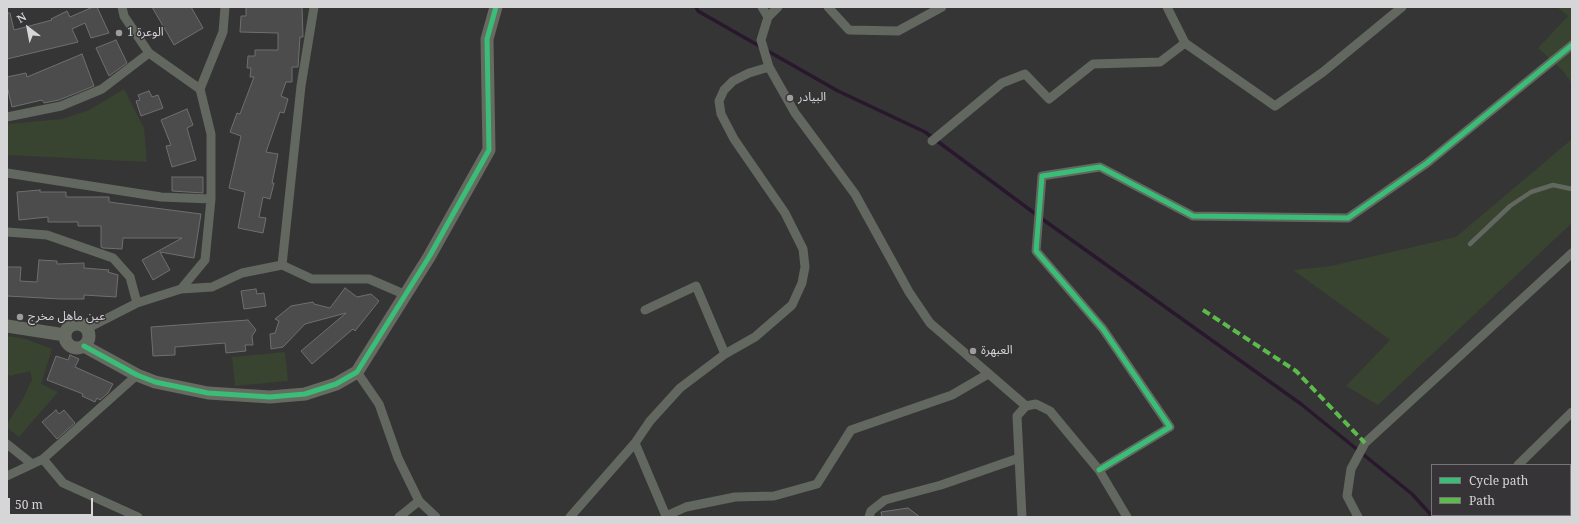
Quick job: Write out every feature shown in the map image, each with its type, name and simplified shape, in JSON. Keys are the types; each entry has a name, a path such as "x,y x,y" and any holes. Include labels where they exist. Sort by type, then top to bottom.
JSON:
{"street":[{"path":"122,7 124,16 149,53 200,89"},
{"path":"181,289 205,260 211,199 211,134 200,89 223,32 225,7"},
{"path":"282,265 301,86 314,7"},
{"path":"406,295 369,279 312,279 282,265 242,274 212,287 181,289 137,303 86,329 76,325 69,328 65,334 66,342 72,347 84,346 137,375 155,382 208,392 270,397 305,394 336,384 357,372 406,295 489,150 487,39 496,7"},
{"path":"762,7 768,17"},
{"path":"778,7 768,17 761,40 769,67 795,113 855,194 909,292 930,323 1026,406"},
{"path":"828,7 849,30 898,31 942,7"},
{"path":"1167,7 1185,42 1275,106 1323,72 1402,7"},
{"path":"932,141 1002,83 1025,74 1049,100 1093,64 1160,62 1185,42"},
{"path":"1099,470 1170,427 1103,329 1036,251 1042,176 1100,167 1193,216 1348,218 1427,163 1572,46"},
{"path":"7,117 61,106 102,89 149,53"},
{"path":"570,517 635,444 650,421 680,388 725,354 755,337 792,305 802,283 805,267 803,249 785,213 734,138 721,114 720,101 724,90 733,81 749,73 769,67"},
{"path":"7,173 161,197 211,199"},
{"path":"7,232 47,235 113,258 130,277 137,303"},
{"path":"1358,517 1347,496 1351,469 1365,442 1572,253"},
{"path":"645,310 696,286 725,354"},
{"path":"7,326 65,334"},
{"path":"84,346 88,336 86,329"},
{"path":"357,372 379,404 398,458 419,501 436,517"},
{"path":"635,444 666,516 686,507 735,497 774,496 817,484 851,430 952,395 988,374"},
{"path":"7,476 43,459 137,375"},
{"path":"1022,517 1017,416 1026,406 1036,404 1050,411 1099,470 1127,517"},
{"path":"1519,464 1572,412"},
{"path":"7,444 32,464"},
{"path":"869,517 871,510 885,500 941,485 1019,458"},
{"path":"43,459 63,483 138,517"},
{"path":"399,517 419,501"}],"lane":[{"path":"1470,244 1510,206 1531,192 1553,185 1572,189"}],"green space":[{"path":"1557,7 1572,7 1572,84 1564,72 1538,48 1568,16"},
{"path":"124,89 144,128 147,162 7,155 7,124 62,119 89,110"},
{"path":"1572,139 1572,223 1378,405 1346,386 1390,340 1293,270 1331,266 1456,237"},
{"path":"7,336 26,339 52,349 41,384 58,392 19,437 7,428 7,424 24,397 32,379 30,371 10,376 7,374"},
{"path":"285,352 288,381 235,386 232,357"}],"building":[{"path":"93,7 97,7 109,33 91,38 85,23 72,29 78,42 7,59 7,13 10,13 14,30 52,20 51,19 67,11 70,17"},
{"path":"152,7 191,7 203,28 174,45"},
{"path":"246,7 302,7 303,37 300,37 298,67 292,67 292,82 286,82 281,96 288,99 284,113 280,112 266,152 278,154 270,199 263,197 259,217 266,218 263,233 238,228 245,192 229,188 241,136 230,132 237,113 240,114 254,77 250,77 251,68 247,68 248,56 255,56 255,50 278,50 278,33 240,32 241,16 246,16"},
{"path":"116,40 127,63 109,76 96,48"},
{"path":"82,54 94,86 59,100 44,103 42,100 12,107 7,86 7,77 26,73 27,77"},
{"path":"149,91 152,97 158,95 163,108 141,116 136,101 140,100 138,95"},
{"path":"187,109 193,125 187,128 196,160 172,167 166,146 171,145 161,120"},
{"path":"172,177 203,177 203,193 172,191"},
{"path":"40,190 40,192 66,192 66,197 109,197 109,202 201,214 194,258 160,252 170,270 153,280 142,260 182,238 123,238 122,249 103,248 101,247 101,226 78,226 78,222 48,222 48,217 19,220 17,192"},
{"path":"39,260 57,261 57,264 84,263 84,268 109,270 108,272 118,275 116,297 84,295 84,299 61,299 7,296 7,267 21,267 20,281 37,282"},
{"path":"345,288 357,297 371,294 379,301 355,331 353,329 312,364 301,351 346,313 305,324 283,347 271,349 270,334 275,333 279,321 275,319 291,306 313,302 314,304 330,308"},
{"path":"256,289 257,294 264,293 266,306 244,309 241,291"},
{"path":"248,320 256,330 252,336 253,345 245,345 246,351 226,353 225,343 175,347 175,355 153,356 151,327"},
{"path":"70,355 79,359 75,367 113,384 108,393 100,400 97,398 95,402 82,396 83,394 47,380 56,356 68,360"},
{"path":"56,410 59,414 64,410 75,423 57,439 42,422"},
{"path":"908,508 920,517 882,517 881,512"}],"waterway":[{"path":"696,7 698,11 761,47"},
{"path":"766,50 838,91 925,132 1045,221 1301,404 1412,494 1431,515"}],"marked path":[{"path":"1203,310 1296,371 1365,443"}],"cycle path":[{"path":"84,346 137,375 155,382 208,393 270,397 305,394 336,384 357,372 429,257 489,150 487,39 496,7"},
{"path":"1099,470 1170,427 1103,329 1036,251 1042,176 1100,167 1193,216 1348,218 1427,163 1572,45"}],"place":[{"name":"الوعرة 1","path":"119,33"},
{"name":"البيادر","path":"790,98"},
{"name":"عين ماهل مخرج","path":"20,317"},
{"name":"العبهرة","path":"973,351"}]}
